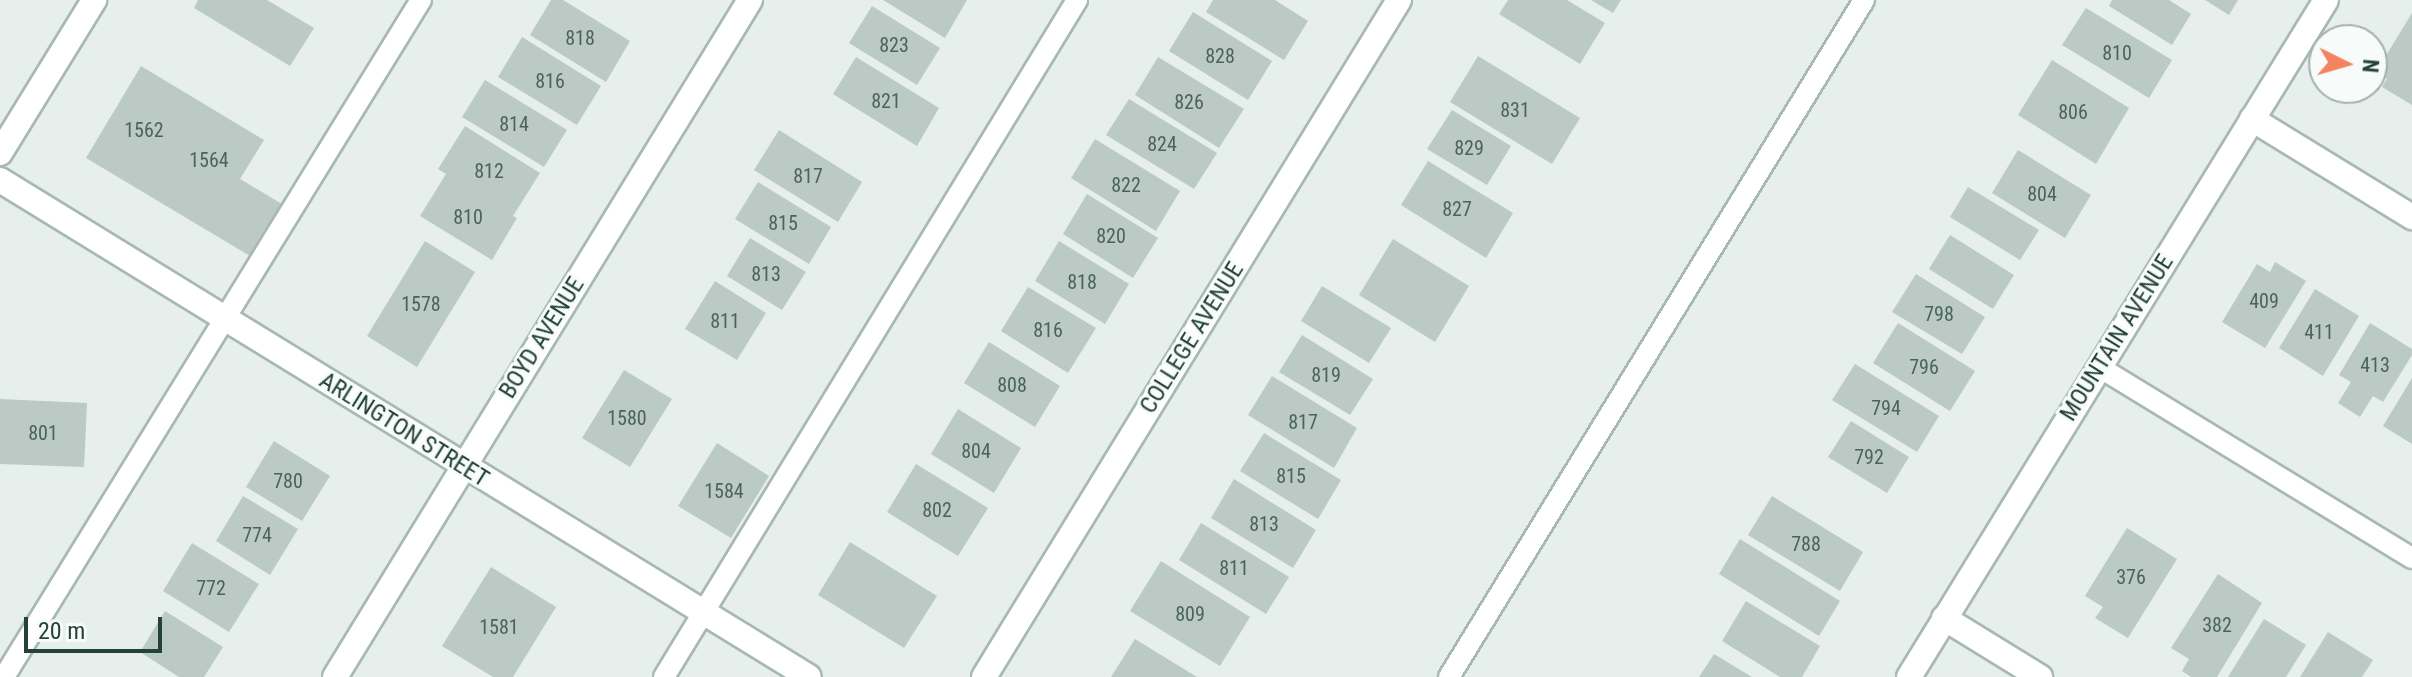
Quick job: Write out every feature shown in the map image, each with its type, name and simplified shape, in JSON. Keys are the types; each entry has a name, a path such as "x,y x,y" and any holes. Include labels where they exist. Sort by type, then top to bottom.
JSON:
{"street":[{"path":"0,153 94,0"},
{"name":"BOYD AVENUE","path":"335,677 750,0"},
{"name":"COLLEGE AVENUE","path":"984,677 1399,0"},
{"name":"MOUNTAIN AVENUE","path":"1909,677 2326,0"},
{"path":"2252,119 2412,217"},
{"name":"ARLINGTON STREET","path":"0,180 809,677"},
{"path":"1944,618 2040,677"}],"lane":[{"path":"4,677 421,0"},
{"path":"664,677 1077,0"},
{"path":"1449,677 1864,0"},
{"path":"2099,367 2412,558"}],"building":[{"path":"198,0 267,0 314,28 290,66 194,8"},
{"path":"551,0 563,0 630,41 606,82 530,35"},
{"path":"883,0 967,0 945,38"},
{"path":"1213,0 1275,0 1308,21 1284,60 1206,12"},
{"path":"1508,0 1567,0 1605,23 1580,64 1499,14"},
{"path":"1591,0 1621,0 1613,13"},
{"path":"2112,0 2169,0 2191,14 2172,45 2109,6"},
{"path":"2205,0 2238,0 2229,15"},
{"path":"872,6 940,48 917,85 849,43"},
{"path":"2086,8 2172,60 2149,98 2062,45"},
{"path":"1193,12 1272,61 1248,100 1169,51"},
{"path":"2412,13 2412,105 2388,91 2388,52"},
{"path":"522,37 601,86 577,125 498,77"},
{"path":"1478,56 1580,118 1552,164 1450,102"},
{"path":"856,57 939,108 917,146 833,94"},
{"path":"1158,57 1244,109 1219,148 1135,95"},
{"path":"2052,60 2129,108 2096,164 2018,115"},
{"path":"141,66 264,140 240,179 282,204 250,256 86,158"},
{"path":"485,80 567,130 544,167 462,117"},
{"path":"1129,99 1217,153 1194,189 1106,135"},
{"path":"1452,110 1511,146 1487,185 1427,149"},
{"path":"465,126 540,173 513,216 517,218 492,260 420,216 446,174 438,169"},
{"path":"779,130 862,182 838,222 754,170"},
{"path":"1095,139 1180,191 1156,231 1071,178"},
{"path":"2018,150 2091,195 2065,238 1992,193"},
{"path":"1428,161 1513,213 1486,258 1401,205"},
{"path":"758,182 831,227 809,264 735,219"},
{"path":"1968,187 2039,230 2020,260 1950,217"},
{"path":"1087,194 1158,238 1133,278 1063,234"},
{"path":"1950,235 2014,275 1993,309 1929,269"},
{"path":"750,238 806,272 782,310 727,276"},
{"path":"1393,239 1469,286 1435,342 1359,295"},
{"path":"425,241 475,272 417,367 367,336"},
{"path":"1059,241 1129,284 1105,324 1035,281"},
{"path":"2275,262 2306,281 2265,348 2222,322 2257,264 2270,272"},
{"path":"1916,274 1985,317 1962,354 1892,312"},
{"path":"715,281 766,313 737,360 685,329"},
{"path":"1322,286 1391,328 1369,363 1301,321"},
{"path":"1028,287 1096,328 1068,373 1001,331"},
{"path":"2315,289 2359,316 2323,376 2279,348"},
{"path":"1898,323 1975,371 1950,411 1873,363"},
{"path":"2370,323 2412,349 2412,355 2383,402 2373,396 2360,417 2338,403 2351,382 2339,375"},
{"path":"1302,335 1373,379 1350,415 1279,372"},
{"path":"989,342 1060,386 1035,427 964,383"},
{"path":"1855,364 1939,416 1917,452 1832,400"},
{"path":"624,370 672,399 630,467 582,438"},
{"path":"1272,376 1357,428 1334,468 1248,415"},
{"path":"2412,378 2412,444 2383,426"},
{"path":"0,399 87,403 84,467 0,464"},
{"path":"958,409 1021,448 994,493 931,454"},
{"path":"1851,421 1909,457 1887,493 1828,457"},
{"path":"1264,433 1341,480 1318,519 1240,471"},
{"path":"274,441 330,476 302,521 246,487"},
{"path":"717,443 769,476 731,538 678,506"},
{"path":"916,464 988,508 958,556 887,512"},
{"path":"1234,479 1316,530 1293,568 1211,518"},
{"path":"243,496 298,529 270,575 216,541"},
{"path":"1772,496 1863,552 1840,591 1748,535"},
{"path":"1201,523 1289,577 1266,614 1179,560"},
{"path":"2127,528 2177,559 2128,638 2095,618 2103,607 2085,596"},
{"path":"1740,539 1840,601 1819,636 1719,574"},
{"path":"850,542 937,596 904,648 818,595"},
{"path":"192,543 259,584 229,632 163,591"},
{"path":"1161,561 1250,617 1220,666 1130,611"},
{"path":"491,567 556,607 513,677 493,677 442,646"},
{"path":"2218,574 2262,603 2217,677 2191,677 2182,671 2189,659 2171,648"},
{"path":"1746,601 1820,646 1802,677 1780,677 1722,641"},
{"path":"165,611 223,647 204,677 179,677 140,652"},
{"path":"2264,619 2306,645 2286,677 2228,677"},
{"path":"2328,632 2373,660 2362,677 2300,677"},
{"path":"1135,639 1197,677 1111,677"},
{"path":"1714,654 1752,677 1699,677"}]}
